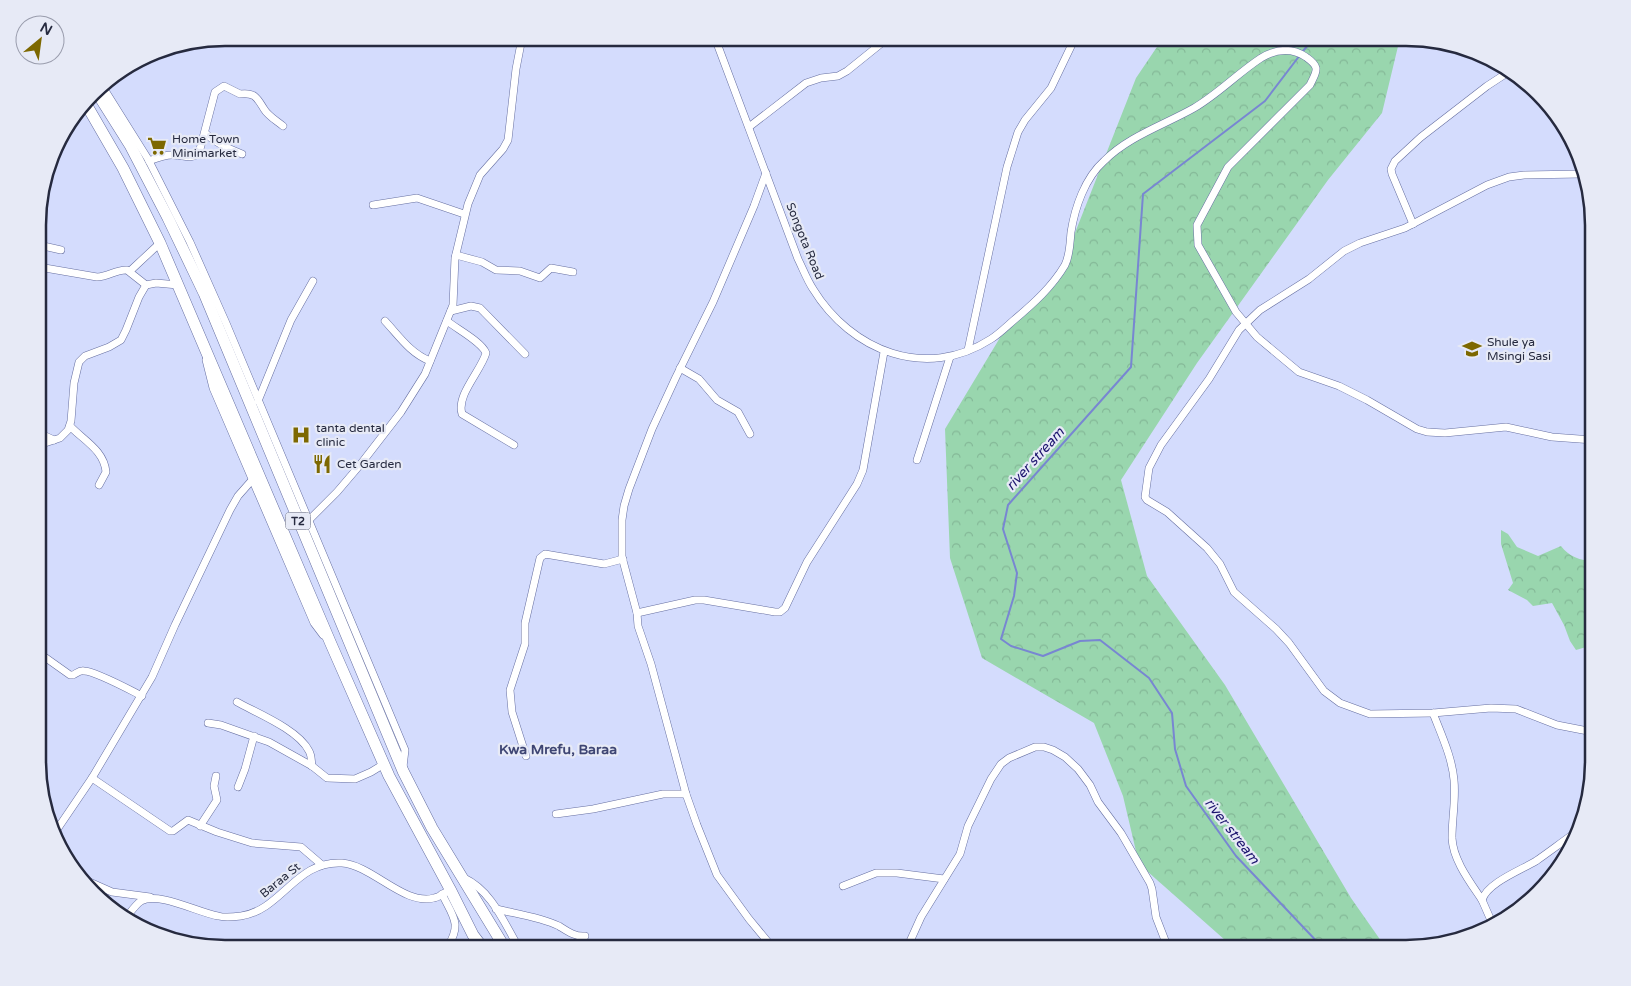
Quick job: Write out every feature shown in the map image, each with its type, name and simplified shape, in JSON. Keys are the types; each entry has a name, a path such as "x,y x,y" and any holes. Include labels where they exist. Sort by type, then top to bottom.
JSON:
{"highway":[{"name":"T2","path":"101,97 130,145 204,293 403,771 432,828 500,940"},
{"name":"T2","path":"89,109 123,168 160,243 384,764 446,892 477,940"},
{"path":"331,644 348,638"},
{"path":"351,691 368,685"}],"street":[{"path":"308,521 360,465 401,412 425,374 454,300 456,255 464,214 480,175 503,149 508,140 520,46"},
{"name":"Songota Road","path":"718,46 798,259 813,289 840,321 872,345 884,352 903,357 927,359 950,357 991,339 1039,299 1058,276 1066,262 1071,230 1080,199 1088,182 1103,161 1148,130 1196,107 1272,52 1285,50 1301,54 1315,65 1316,70 1310,85 1228,167 1197,225 1198,245 1227,298 1245,323"},
{"path":"749,126 806,83 821,78 838,76 848,71 878,46"},
{"path":"968,350 1007,167 1018,132 1025,120 1051,88 1071,46"},
{"path":"1413,224 1392,174 1391,169 1395,161 1421,137 1504,75"},
{"path":"149,161 161,156 196,156 201,150 215,92 224,86 240,94 248,93 253,95 263,104 268,113 283,126"},
{"path":"106,92 149,161 190,242 404,750 403,771"},
{"path":"205,133 227,148 242,154"},
{"path":"766,173 713,302 652,429 629,489 622,520 623,559 637,613 638,626 653,672 686,794 717,875 766,940"},
{"path":"1577,174 1538,174 1509,177 1487,185 1405,228 1360,243 1344,251 1309,278 1260,310 1239,330 1209,379 1156,453 1149,468 1146,498 1167,512 1207,548 1220,564 1234,592 1282,636 1324,691 1348,707 1370,714 1433,713 1491,708 1516,709 1557,725 1585,730"},
{"path":"372,205 417,198 464,214"},
{"path":"130,271 160,243"},
{"path":"46,247 62,250"},
{"path":"456,255 482,262 496,270 520,271 540,278 551,268 573,272"},
{"path":"46,268 90,277 106,277 124,270 130,271 146,285 178,285"},
{"path":"258,401 291,320 312,281"},
{"path":"46,443 64,435 70,426 74,383 79,362 85,356 109,347 121,340 146,285"},
{"path":"451,311 471,306 480,308 525,354"},
{"path":"385,320 411,350 430,361"},
{"path":"447,321 484,348 486,353 465,393 460,409 462,414 514,445"},
{"path":"1245,323 1267,347 1299,372 1338,386 1367,400 1417,429 1445,433 1506,427 1552,437 1584,439"},
{"path":"204,345 213,388 314,623 331,644"},
{"path":"637,613 695,600 775,612 780,612 785,608 807,562 857,484 863,470 884,352"},
{"path":"917,460 950,357"},
{"path":"680,368 699,379 717,400 738,412 750,434"},
{"path":"70,426 78,435 92,445 100,455 106,472 100,485"},
{"path":"46,437 54,440"},
{"path":"59,826 92,778 142,696 161,660 175,625 230,510 238,496 253,479"},
{"path":"526,756 512,712 510,690 525,647 525,623 540,558 546,554 604,564 623,559"},
{"path":"46,658 70,675 84,671 88,672 142,696"},
{"path":"237,702 283,727 304,743 311,754 312,766"},
{"path":"1433,713 1454,778 1455,805 1452,840 1458,861 1482,900 1490,918"},
{"path":"208,724 222,725 269,742 312,766 327,778 355,779 384,764"},
{"path":"238,787 254,736"},
{"path":"911,940 921,917 960,854 968,826 991,779 1001,764 1009,758 1035,747 1048,747 1065,758 1078,769 1090,785 1098,802 1147,877 1152,889 1156,917 1165,940"},
{"path":"200,826 217,800 214,786 216,776"},
{"path":"92,778 170,831 173,831 186,820 230,837 252,843 302,847 322,865"},
{"path":"556,814 593,809 663,794 686,794"},
{"path":"1482,900 1490,888 1567,839"},
{"name":"Baraa St","path":"98,886 112,892 154,898 221,917 249,914 263,908 304,874 322,865 345,863 363,870 405,893 417,897 433,898 446,892"},
{"path":"843,886 876,873 897,873 944,879"},
{"path":"461,877 476,884 496,909 514,940"},
{"path":"446,892 456,926 451,940"},
{"path":"131,913 141,902 154,898"},
{"path":"496,909 538,919 554,924 573,934 585,936"}],"green space":[{"path":"1158,46 1398,46 1382,113 1328,180 1197,363 1121,480 1147,576 1225,685 1351,898 1380,940 1225,940 1139,864 1123,796 1094,723 982,658 950,558 945,429 1007,326 1058,276 1136,78"},
{"path":"1501,530 1508,534 1517,547 1538,556 1561,546 1567,553 1585,560 1585,647 1576,650 1552,603 1533,606 1527,600 1508,590 1513,583 1501,544"}],"waterway":[{"name":"river stream","path":"1303,51 1307,46"},
{"name":"river stream","path":"1300,55 1265,101 1143,194 1131,367 1008,505 1003,529 1017,573 1014,596 1001,639 1011,646 1043,656 1080,641 1100,640 1149,678 1172,713 1175,749 1186,786 1236,856 1315,940"}],"place":[{"name":"Home Town Minimarket","path":"157,146"},
{"name":"Shule ya Msingi Sasi","path":"1472,349"},
{"name":"tanta dental clinic","path":"301,435"},
{"name":"Cet Garden","path":"322,464"}],"district":[{"name":"Kwa Mrefu, Baraa","path":"558,749"}]}
